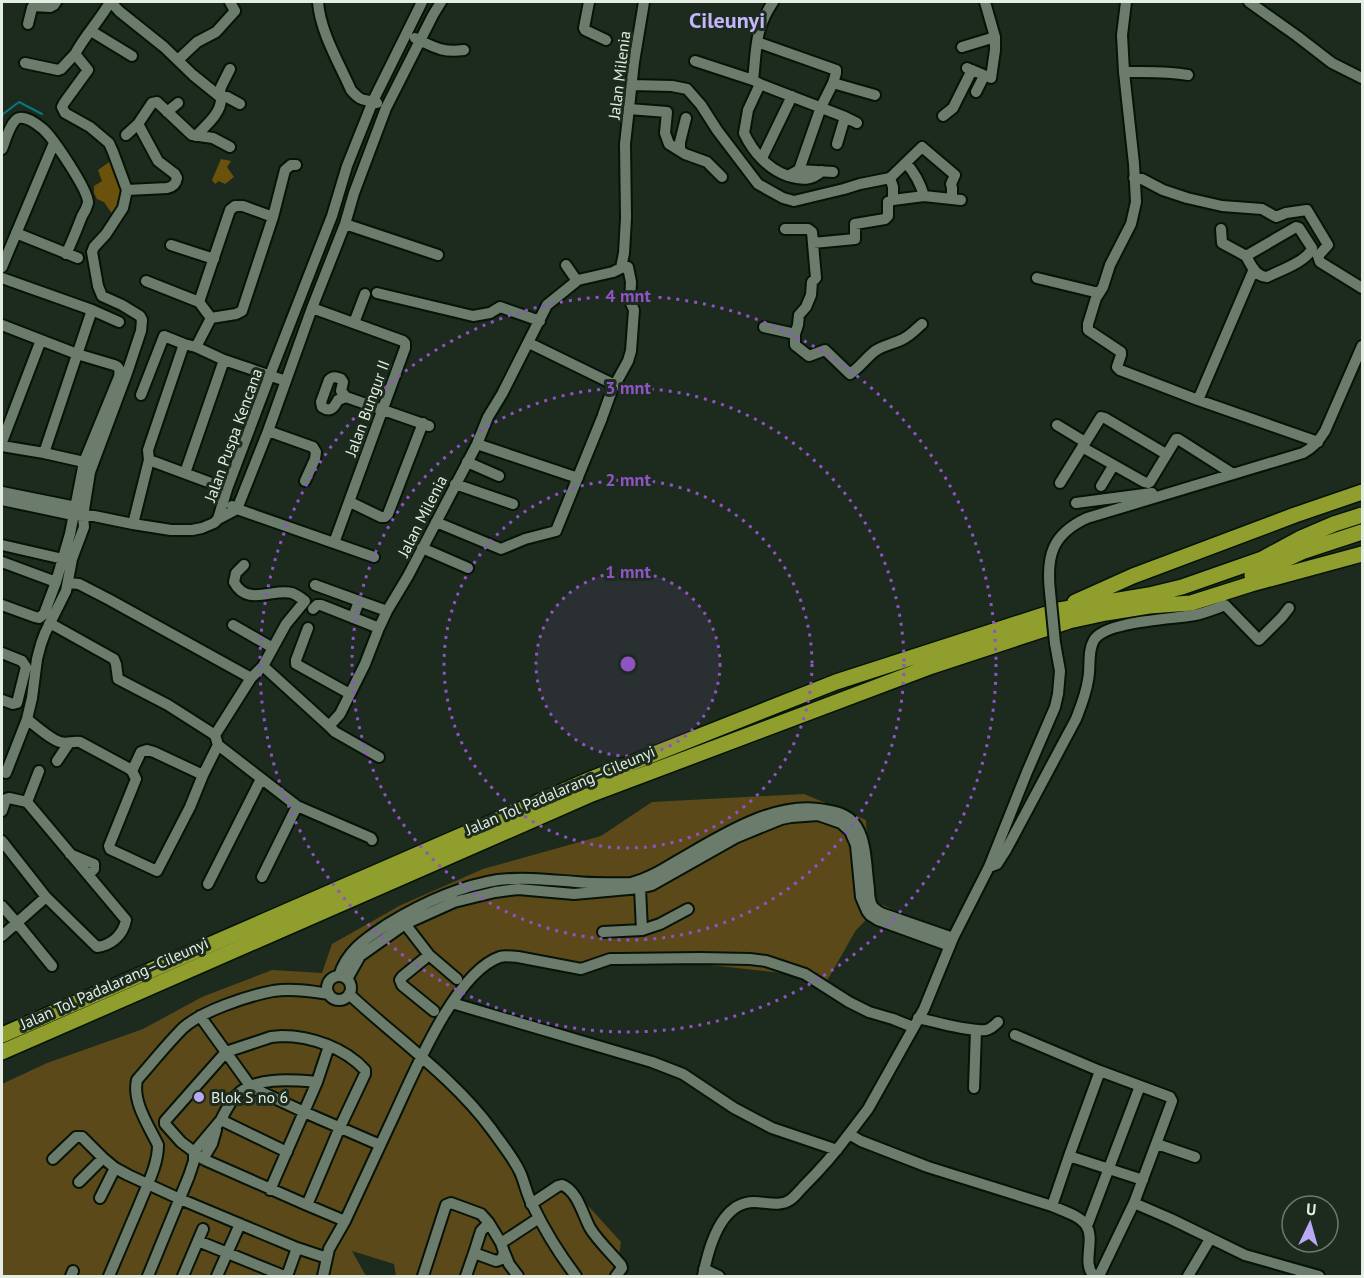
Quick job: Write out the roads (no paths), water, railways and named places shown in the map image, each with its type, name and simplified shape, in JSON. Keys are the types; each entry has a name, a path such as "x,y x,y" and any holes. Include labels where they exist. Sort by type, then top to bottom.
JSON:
{"highway":[{"path":"1059,610 1132,576 1362,492"},
{"path":"1059,610 1182,587 1262,559 1299,539 1362,515"},
{"path":"1149,606 1185,598 1236,582 1304,551 1362,532"},
{"path":"1149,606 1191,603 1362,554"},
{"name":"Jalan Tol Padalarang–Cileunyi","path":"2,1052 592,794 932,666 1069,621 1149,606"},
{"name":"Jalan Tol Padalarang–Cileunyi","path":"2,1035 591,779 836,682 1059,610"}],"street":[{"path":"28,24 33,6 50,7 56,2"},
{"path":"24,63 61,69 75,54 111,2 221,99 221,106 196,136"},
{"path":"178,60 197,42 213,34 236,11 230,2"},
{"path":"320,2 323,26 351,90 364,101 373,101 386,108"},
{"name":"Jalan Puspa Kencana","path":"218,519 227,489 332,216 347,166 373,101 422,2"},
{"name":"Jalan Puspa Kencana","path":"218,519 237,509 345,224 354,193 386,108 441,2"},
{"path":"589,2 584,28 606,40"},
{"name":"Jalan Milenia","path":"329,726 340,714 365,664 387,611 408,576 547,305 576,281 621,268 626,218 625,144 644,2"},
{"path":"773,2 763,21 757,42 756,82 744,134 758,154 775,171 788,176 796,178 812,178 828,171 799,170 788,176"},
{"path":"943,116 953,108 969,69 991,78 995,37 985,2"},
{"path":"1126,2 1122,35 1136,202 1131,224 1110,265 1103,287 1093,306 1088,330 1121,352 1117,368 1198,400 1318,442"},
{"path":"1252,2 1332,63 1362,78"},
{"path":"91,31 132,56"},
{"path":"406,34 439,49 450,52 464,50"},
{"path":"962,47 995,37"},
{"path":"757,42 834,69 836,73 821,107 799,170"},
{"path":"2,605 35,618 42,616 56,582 70,534 82,512 90,472 141,331 140,316 102,296 98,286 92,252 123,208 127,190 109,142 63,110 64,103 88,70 75,54"},
{"path":"695,61 756,82 857,123"},
{"path":"219,96 230,69"},
{"path":"1124,72 1174,72 1188,75"},
{"path":"976,92 984,75"},
{"path":"833,83 875,95"},
{"path":"632,85 672,86 687,89 758,184 783,198 794,201 890,178 920,147 923,147 955,175 951,184 956,200 924,196 893,200 888,202 889,213 885,219 855,224 855,239 813,243"},
{"path":"219,96 240,104"},
{"path":"762,158 792,96"},
{"path":"126,135 138,124 152,103 157,102 192,135 213,138 230,147"},
{"path":"167,112 178,103"},
{"path":"629,109 667,112 665,133 669,144 685,154 707,162 722,177"},
{"path":"837,144 845,117"},
{"path":"2,149 13,121 17,118 30,120 41,127 54,143 85,193 88,203 66,254"},
{"path":"680,150 686,118"},
{"path":"127,190 170,188 175,184 177,178 158,161 138,124"},
{"path":"2,267 54,143"},
{"path":"906,163 916,174 924,196"},
{"path":"211,318 236,315 242,311 273,217 285,170 291,165 296,165"},
{"path":"347,166 363,172"},
{"path":"890,178 893,200"},
{"path":"1134,178 1186,198 1222,206 1262,209 1276,217 1307,210 1328,245 1318,256 1320,262 1362,288"},
{"path":"199,302 230,210 235,206 243,206 273,217"},
{"path":"345,224 438,255"},
{"path":"1221,229 1222,243 1246,256 1260,276 1267,278 1305,258 1311,253 1312,248 1296,227 1246,256"},
{"path":"785,229 808,229 812,232 816,278 812,283 811,295 806,307 799,315 795,334 795,345 810,356 826,350 850,374 876,350 905,338 922,324"},
{"path":"16,233 78,258"},
{"path":"171,245 214,259"},
{"path":"566,265 576,281"},
{"path":"436,522 501,549 525,539 556,531 631,351 634,310 630,301 631,282 628,267 621,268"},
{"path":"1198,400 1254,269"},
{"path":"2,278 92,310 118,322"},
{"path":"1036,278 1099,293"},
{"path":"146,281 199,302 211,318"},
{"path":"377,293 473,316 490,313 500,308 540,321"},
{"path":"354,323 365,294"},
{"name":"Jalan Bungur II","path":"312,308 403,340 405,343 334,543"},
{"path":"44,453 92,310"},
{"path":"196,347 211,318"},
{"path":"2,325 77,354 114,365 120,371 84,462 82,512 84,527 72,559 66,591 40,644 27,719 6,773"},
{"path":"764,327 795,334"},
{"path":"141,395 165,332 184,344 286,381"},
{"path":"41,340 2,444 84,462"},
{"path":"529,343 615,385"},
{"path":"133,524 149,460 147,454 149,444 184,344"},
{"path":"719,1276 703,1273 711,1243 725,1219 735,1208 746,1203 782,1204 790,1200 821,1169 868,1109 924,1010 951,942 983,882 1055,707 1060,671 1048,567 1051,554 1061,536 1073,525 1087,518 1311,449 1325,432 1362,346"},
{"path":"185,472 224,360"},
{"path":"346,397 426,424 388,514 381,517 350,502"},
{"path":"1060,483 1101,417 1166,454"},
{"path":"1057,425 1113,466 1144,482 1150,482 1176,439 1233,474"},
{"path":"268,431 313,447 316,452 315,459 305,481"},
{"path":"477,444 578,478"},
{"path":"149,460 227,489"},
{"path":"467,462 499,476"},
{"path":"1101,486 1113,466"},
{"path":"455,484 513,504"},
{"path":"1076,503 1182,489"},
{"path":"2,492 158,529 192,530 214,523 218,519"},
{"path":"2,500 82,512"},
{"path":"224,501 237,509 374,556"},
{"path":"2,545 63,559"},
{"path":"422,548 468,568"},
{"path":"2,562 56,582"},
{"path":"27,719 59,742 80,742 132,771 136,779 109,846 110,849 157,871 190,807 217,740 251,678 263,666 286,624 304,602 289,593 252,595 243,592 234,582 236,573 244,565"},
{"path":"68,583 79,584 110,600 251,678"},
{"path":"315,585 387,611"},
{"path":"352,618 359,601"},
{"path":"312,609 321,605 379,628"},
{"path":"989,867 997,864 1006,850 1076,719 1089,678 1091,648 1099,633 1121,625 1196,615 1225,605 1259,640 1289,608"},
{"path":"49,624 111,656 116,664 118,679 168,705 217,740 261,779 297,806 372,840"},
{"path":"232,626 273,648"},
{"path":"308,628 296,664 350,694"},
{"path":"2,653 22,661 26,667 17,703 2,700"},
{"path":"263,666 335,732 379,757"},
{"path":"57,761 69,743"},
{"path":"132,771 141,752 147,750 203,775"},
{"path":"27,802 39,771"},
{"path":"208,884 261,779"},
{"path":"2,811 6,799 27,802 126,920 124,929 117,938 97,947 46,897 2,840"},
{"path":"262,877 297,806"},
{"path":"403,920 412,909 441,897 498,880 547,879 578,883 630,883 646,879 733,828 778,812 801,808 842,813 855,825 863,839 870,897 879,916"},
{"path":"328,990 335,999 346,996 351,986 343,977 343,964 359,945 403,920 454,902 495,892 518,890 574,894 652,885 737,837 791,817 818,815 841,823 850,831 856,845 861,897 870,915 879,916 951,942"},
{"path":"640,888 642,930"},
{"path":"2,936 46,897"},
{"path":"2,906 52,966"},
{"path":"603,932 642,930 660,924 688,909"},
{"path":"403,920 429,956 457,979"},
{"path":"429,956 400,980 402,985 434,1011"},
{"path":"322,1276 329,1249 345,1221 421,1057 440,1022 473,976 500,957 518,957 581,969 610,959 766,961 805,974 854,1005 893,1019 976,1030 988,1030 998,1022"},
{"path":"328,990 331,978 343,977"},
{"path":"109,1276 148,1184 158,1152 158,1145 136,1098 137,1080 184,1028 200,1016 247,998 274,991 328,990"},
{"path":"346,996 404,1041 449,1082 492,1130 518,1168 531,1204 576,1276"},
{"path":"452,1003 652,1062 683,1074 734,1108 772,1128 837,1150"},
{"path":"200,1016 251,1087 380,1145"},
{"path":"974,1088 976,1030"},
{"path":"1015,1035 1172,1099 1134,1203 1099,1276"},
{"path":"307,1205 365,1070 342,1052 296,1036 271,1037 226,1052 165,1121 166,1127 198,1155 270,1190 345,1221"},
{"path":"270,1190 317,1082 329,1046"},
{"path":"1052,1206 1100,1071"},
{"path":"148,1276 194,1161 215,1137 219,1123 237,1095 251,1087 280,1079 317,1082"},
{"path":"1094,1276 1091,1275 1088,1266 1087,1226 1140,1086"},
{"path":"219,1123 287,1152"},
{"path":"849,1134 928,1167 1052,1206 1071,1214 1087,1226"},
{"path":"53,1159 72,1140 79,1136 82,1137 115,1168 180,1199 297,1248 327,1258"},
{"path":"1157,1144 1195,1157"},
{"path":"1069,1156 1143,1180"},
{"path":"79,1182 103,1158"},
{"path":"100,1198 115,1168"},
{"path":"531,1204 558,1186 569,1188 590,1228 621,1265 622,1269 616,1276"},
{"path":"423,1276 446,1204 451,1203 481,1214 489,1223 515,1275"},
{"path":"1134,1203 1245,1255 1319,1276"},
{"path":"502,1247 539,1218"},
{"path":"466,1276 481,1231 489,1223"},
{"path":"217,1276 240,1224"},
{"path":"183,1276 203,1229"},
{"path":"1188,1276 1210,1239"},
{"path":"198,1241 254,1271 285,1276 297,1248"},
{"path":"474,1253 496,1261 502,1259 502,1247"}],"waterway":[{"path":"2,118 3,114 19,102 42,114"}],"place":[{"name":"Blok S no 6","path":"199,1097"}],"district":[{"name":"Cileunyi","path":"727,20"}]}
